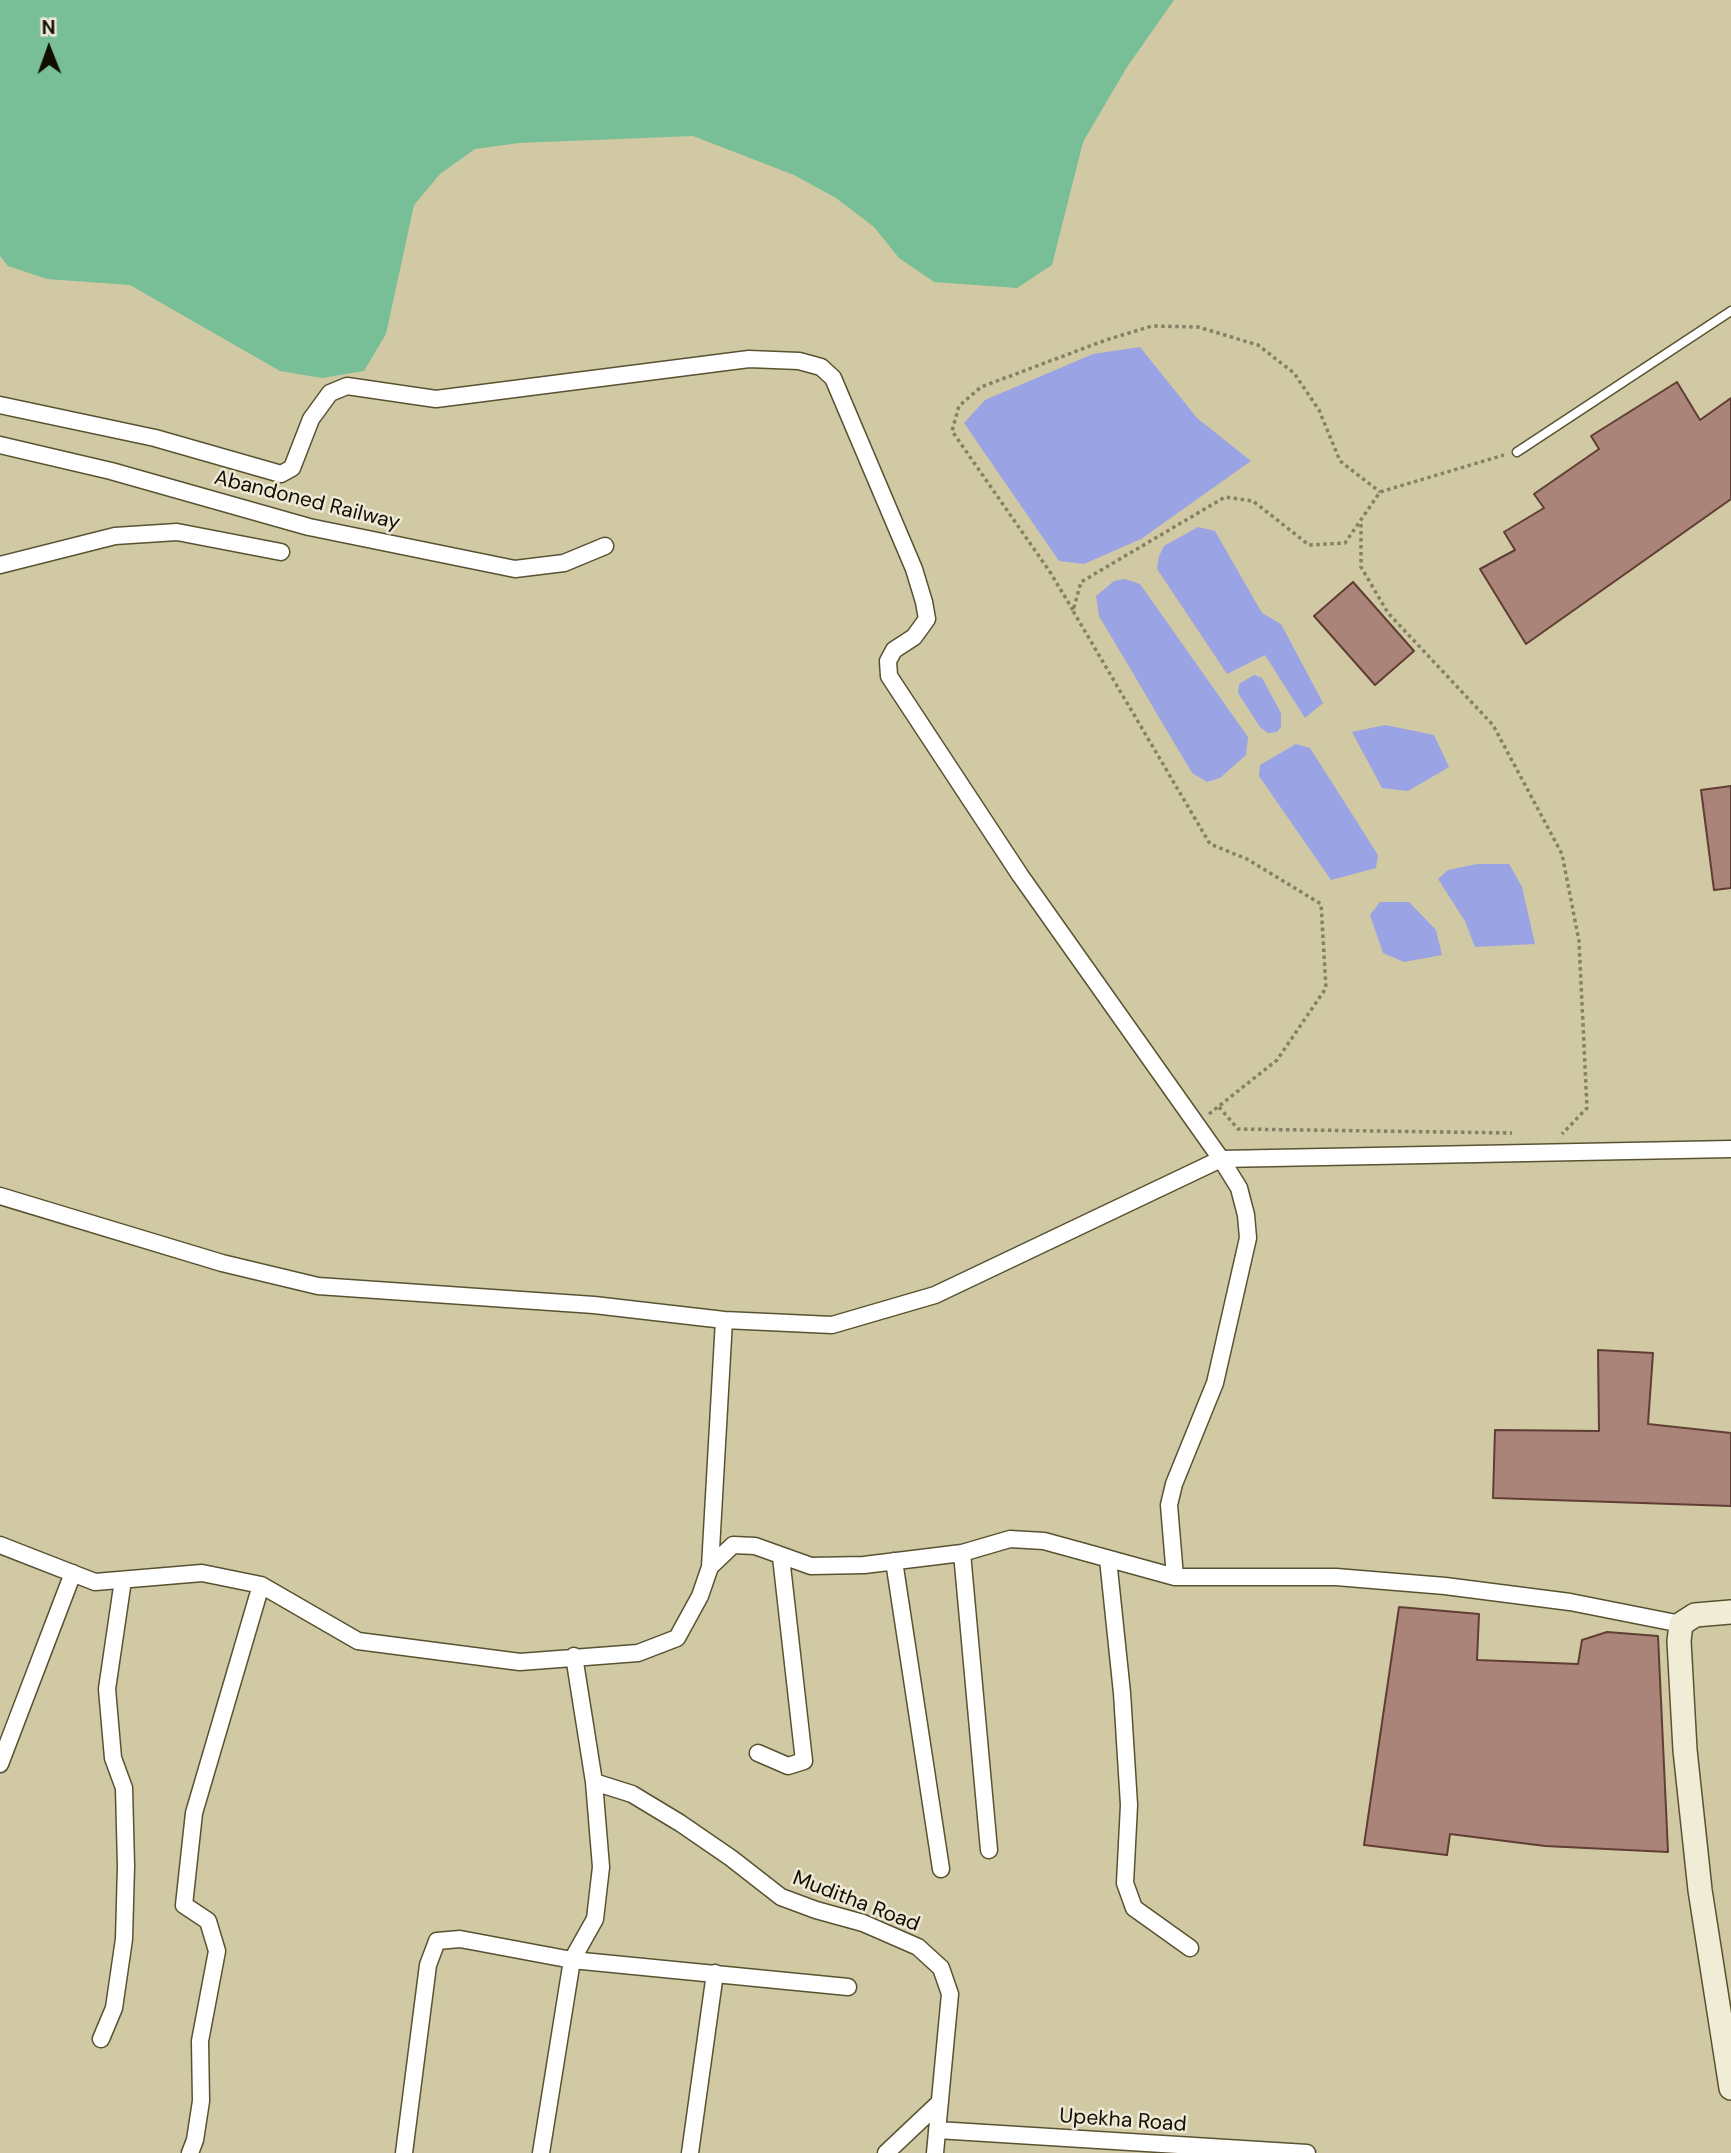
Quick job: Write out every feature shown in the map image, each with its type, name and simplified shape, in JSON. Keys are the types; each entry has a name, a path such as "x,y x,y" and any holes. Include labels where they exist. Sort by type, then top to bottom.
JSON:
{"street":[{"path":"0,405 155,438 281,474 292,468 311,419 330,393 346,386 436,399 748,359 799,361 821,367 833,378 914,569 924,602 927,619 914,637 894,650 888,661 890,676 1020,875 1239,1188 1248,1238 1215,1383 1174,1484 1169,1505 1175,1577"},
{"name":"Abandoned Railway","path":"0,445 111,471 309,527 515,569 564,563 605,546"},
{"path":"0,565 115,536 177,532 281,552"},
{"path":"0,1196 222,1263 318,1286 594,1305 724,1320 832,1325 935,1295 1221,1159 1731,1149"},
{"path":"0,1545 95,1581 202,1573 261,1585 358,1641 520,1662 638,1653 677,1638 700,1596 710,1567 724,1320"},
{"path":"710,1567 733,1545 755,1546 811,1566 864,1565 962,1553 1010,1539 1044,1541 1175,1577 1336,1577 1445,1586 1570,1602 1681,1623 1695,1615 1731,1612"},
{"path":"962,1553 989,1850"},
{"path":"758,1753 788,1766 804,1761 781,1557"},
{"path":"1108,1559 1122,1693 1129,1805 1125,1883 1134,1908 1190,1948"},
{"path":"894,1561 941,1869"},
{"path":"0,1764 73,1573"},
{"path":"101,2039 114,2008 124,1939 124,1788 113,1758 107,1689 123,1580"},
{"path":"190,2153 195,2140 201,2101 200,2041 217,1951 208,1921 184,1905 194,1813 261,1585"},
{"path":"1681,1623 1679,1641 1685,1750 1699,1878 1731,2088"},
{"path":"541,2153 572,1960 595,1919 601,1867 594,1782 574,1656"},
{"name":"Muditha Road","path":"594,1782 632,1794 680,1823 731,1858 780,1898 863,1923 918,1947 941,1968 950,1994 935,2153"},
{"path":"404,2153 428,1965 437,1941 460,1939 572,1960 848,1987"},
{"path":"690,2153 715,1973"},
{"path":"886,2153 940,2102"},
{"name":"Upekha Road","path":"937,2130 1149,2148 1307,2153"}],"lane":[{"path":"1517,452 1731,311"}],"path":[{"path":"1196,1123 1277,1060 1326,988 1321,904 1247,859 1210,844 1049,572 952,431 959,405 981,387 1106,340 1152,326 1198,327 1258,345 1294,373 1319,410 1340,461 1380,492"},
{"path":"1073,611 1081,582 1225,497 1253,501 1309,545 1345,543 1380,492 1517,452"},
{"path":"1361,522 1361,567 1388,613 1493,725 1562,853 1579,941 1587,1108 1564,1134 1550,1133"},
{"path":"1219,1107 1238,1129 1523,1133"}],"green space":[{"path":"0,0 1174,0 1127,67 1083,142 1052,265 1017,288 934,282 899,258 874,227 836,198 794,175 693,136 519,143 475,149 440,174 414,205 386,334 364,371 322,378 280,371 130,285 47,279 8,266 0,256"}],"water":[{"path":"1140,347 1197,418 1251,461 1141,539 1084,564 1059,561 964,423 985,400 1093,354"},
{"path":"1198,527 1215,531 1262,613 1281,624 1323,703 1305,718 1265,655 1227,674 1157,569 1164,546"},
{"path":"1125,579 1140,584 1248,737 1246,755 1220,778 1207,782 1192,773 1099,616 1096,596 1114,581"},
{"path":"1254,675 1262,678 1281,713 1281,727 1277,732 1268,733 1260,727 1238,693 1239,684"},
{"path":"1385,725 1434,735 1449,767 1408,791 1382,788 1352,732"},
{"path":"1296,744 1310,748 1378,855 1376,868 1331,880 1259,776 1260,765"},
{"path":"1477,864 1509,864 1522,887 1535,944 1475,947 1465,921 1438,879 1448,870"},
{"path":"1380,902 1409,902 1436,930 1442,955 1404,962 1383,953 1370,915"}],"building":[{"path":"1677,382 1700,420 1731,398 1731,499 1526,644 1480,569 1515,550 1504,532 1544,508 1534,494 1599,449 1591,436"},
{"path":"1353,582 1414,651 1375,685 1314,616"},
{"path":"1731,786 1731,888 1714,890 1701,790"},
{"path":"1598,1350 1653,1353 1648,1424 1731,1433 1731,1506 1493,1498 1495,1430 1599,1431"},
{"path":"1399,1607 1479,1614 1477,1660 1578,1664 1582,1640 1607,1632 1658,1636 1668,1852 1545,1846 1450,1834 1447,1855 1364,1845"}]}
